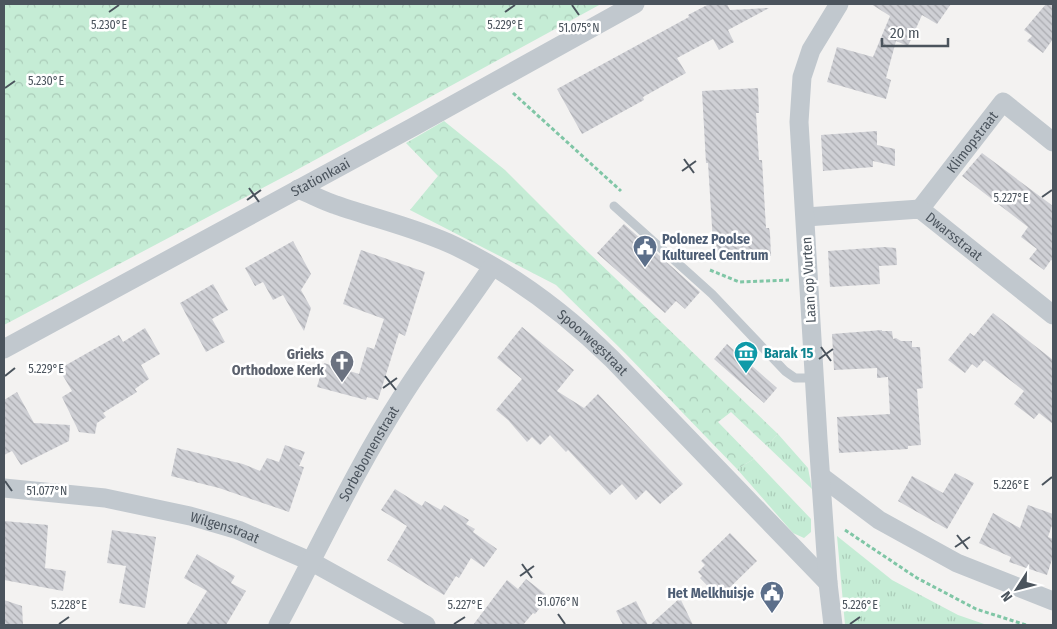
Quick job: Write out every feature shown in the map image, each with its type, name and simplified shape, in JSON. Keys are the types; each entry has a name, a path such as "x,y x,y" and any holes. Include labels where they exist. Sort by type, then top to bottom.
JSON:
{"street":[{"name":"Stationkaai","path":"4,349 634,4"},
{"name":"Laan op Vurten","path":"832,625 799,122 802,77 811,50 839,4"},
{"name":"Klimopstraat","path":"920,209 1003,102 1053,142"},
{"name":"Spoorwegstraat","path":"298,189 335,205 402,226 455,246 519,283 582,330 828,583"},
{"name":"Dwarsstraat","path":"806,217 920,209 1053,316"},
{"name":"Sorbebomenstraat","path":"278,625 333,519 404,394 492,267"},
{"path":"822,477 878,520 957,563 1053,601"},
{"name":"Wilgenstraat","path":"4,488 105,498 190,516 238,530 312,562 426,625"}],"lane":[{"path":"614,206 712,294 785,371 794,378 815,378"}],"path":[{"path":"498,80 625,195"},
{"path":"706,268 739,282 809,279"},
{"path":"824,515 917,578 976,609 1026,625"}],"green space":[{"path":"4,4 601,4 291,173 4,325"},
{"path":"444,121 505,170 778,434 767,446 731,412 718,422 754,459 737,469 625,353 556,285 410,210 438,176 406,143"},
{"path":"778,434 808,468 812,489 767,446"},
{"path":"754,459 811,519 811,532 804,538 793,533 737,469"},
{"path":"837,536 892,580 958,615 987,625 845,625"}],"building":[{"path":"709,4 727,4 730,10 769,8 728,30 734,42 719,50 713,39 677,58 686,73 643,97 644,100 582,134 557,89 689,17 688,15"},
{"path":"871,4 951,4 937,24 922,15 908,46 896,41 886,78 891,80 886,99 827,82 837,47 873,57 890,16"},
{"path":"1046,4 1053,4 1053,39 1043,53 1027,41 1032,36 1024,30"},
{"path":"758,88 759,113 756,113 759,160 762,160 766,228 769,228 770,233 771,256 714,259 702,91"},
{"path":"877,131 877,145 895,149 895,166 873,161 873,167 823,171 821,135"},
{"path":"982,153 1053,206 1053,261 1051,260 1044,270 1029,259 1037,249 1021,237 1028,227 962,176"},
{"name":"Polonez Poolse Kultureel Centrum","path":"624,224 700,292 685,309 676,301 665,313 597,253"},
{"path":"293,241 311,274 301,290 311,308 304,331 283,295 273,300 263,282 255,286 245,268"},
{"path":"884,247 896,248 897,265 879,266 880,284 830,287 828,251"},
{"path":"361,250 425,272 405,336 399,333 378,400 367,397 366,400 317,387 324,363 359,374 367,347 374,349 384,319 343,304"},
{"path":"213,284 228,310 212,319 225,342 206,352 180,303"},
{"path":"993,313 1053,360 1053,424 1039,413 1034,419 1014,404 1024,391 984,360 977,368 972,364 965,373 948,360 970,333 974,336"},
{"path":"522,327 574,370 557,391 584,408 598,394 683,484 660,504 646,490 636,500 622,484 610,495 568,450 566,452 550,435 540,445 532,437 527,442 508,420 496,410 522,379 497,358"},
{"path":"145,328 160,354 141,365 149,379 135,389 137,392 103,413 106,417 97,423 95,434 79,432 62,397 72,391 59,369 119,335 123,342"},
{"path":"892,331 893,339 912,341 912,347 920,347 923,388 917,389 921,445 908,446 908,449 839,453 837,417 890,414 888,377 877,378 877,368 834,370 832,334"},
{"name":"Barak 15","path":"727,344 777,388 764,403 714,359"},
{"path":"17,392 34,423 70,425 69,441 21,465 12,451 4,455 4,400"},
{"path":"285,445 305,452 299,466 304,467 289,512 219,488 171,476 177,448 243,464 260,471 267,458 279,462"},
{"path":"955,473 974,483 947,529 898,501 912,476 943,493"},
{"path":"395,489 422,506 425,501 441,510 444,505 469,520 466,524 475,529 473,532 497,549 484,567 471,558 459,578 456,576 444,595 387,560 407,526 381,510"},
{"path":"1028,505 1053,514 1053,522 1048,537 1053,539 1053,556 1047,575 1009,562 1011,557 979,543 993,513 1020,528"},
{"path":"4,521 48,525 45,568 66,571 63,591 4,580"},
{"path":"112,530 156,537 145,608 119,603 126,566 107,563"},
{"path":"730,533 757,561 719,598 700,578 702,576 698,572 705,565 701,561"},
{"path":"197,554 235,576 231,583 246,591 226,625 186,625 207,591 184,578"},
{"path":"526,579 549,597 523,625 473,625 507,580 518,589"},
{"path":"680,598 693,625 650,625"},
{"path":"4,600 22,606 23,625 4,625"},
{"path":"636,601 648,625 623,625 616,611"}],"place":[{"name":"Polonez Poolse Kultureel Centrum","path":"645,268"},
{"name":"Barak 15","path":"746,374"},
{"name":"Grieks Orthodoxe Kerk","path":"342,383"},
{"name":"Het Melkhuisje","path":"772,614"}]}
